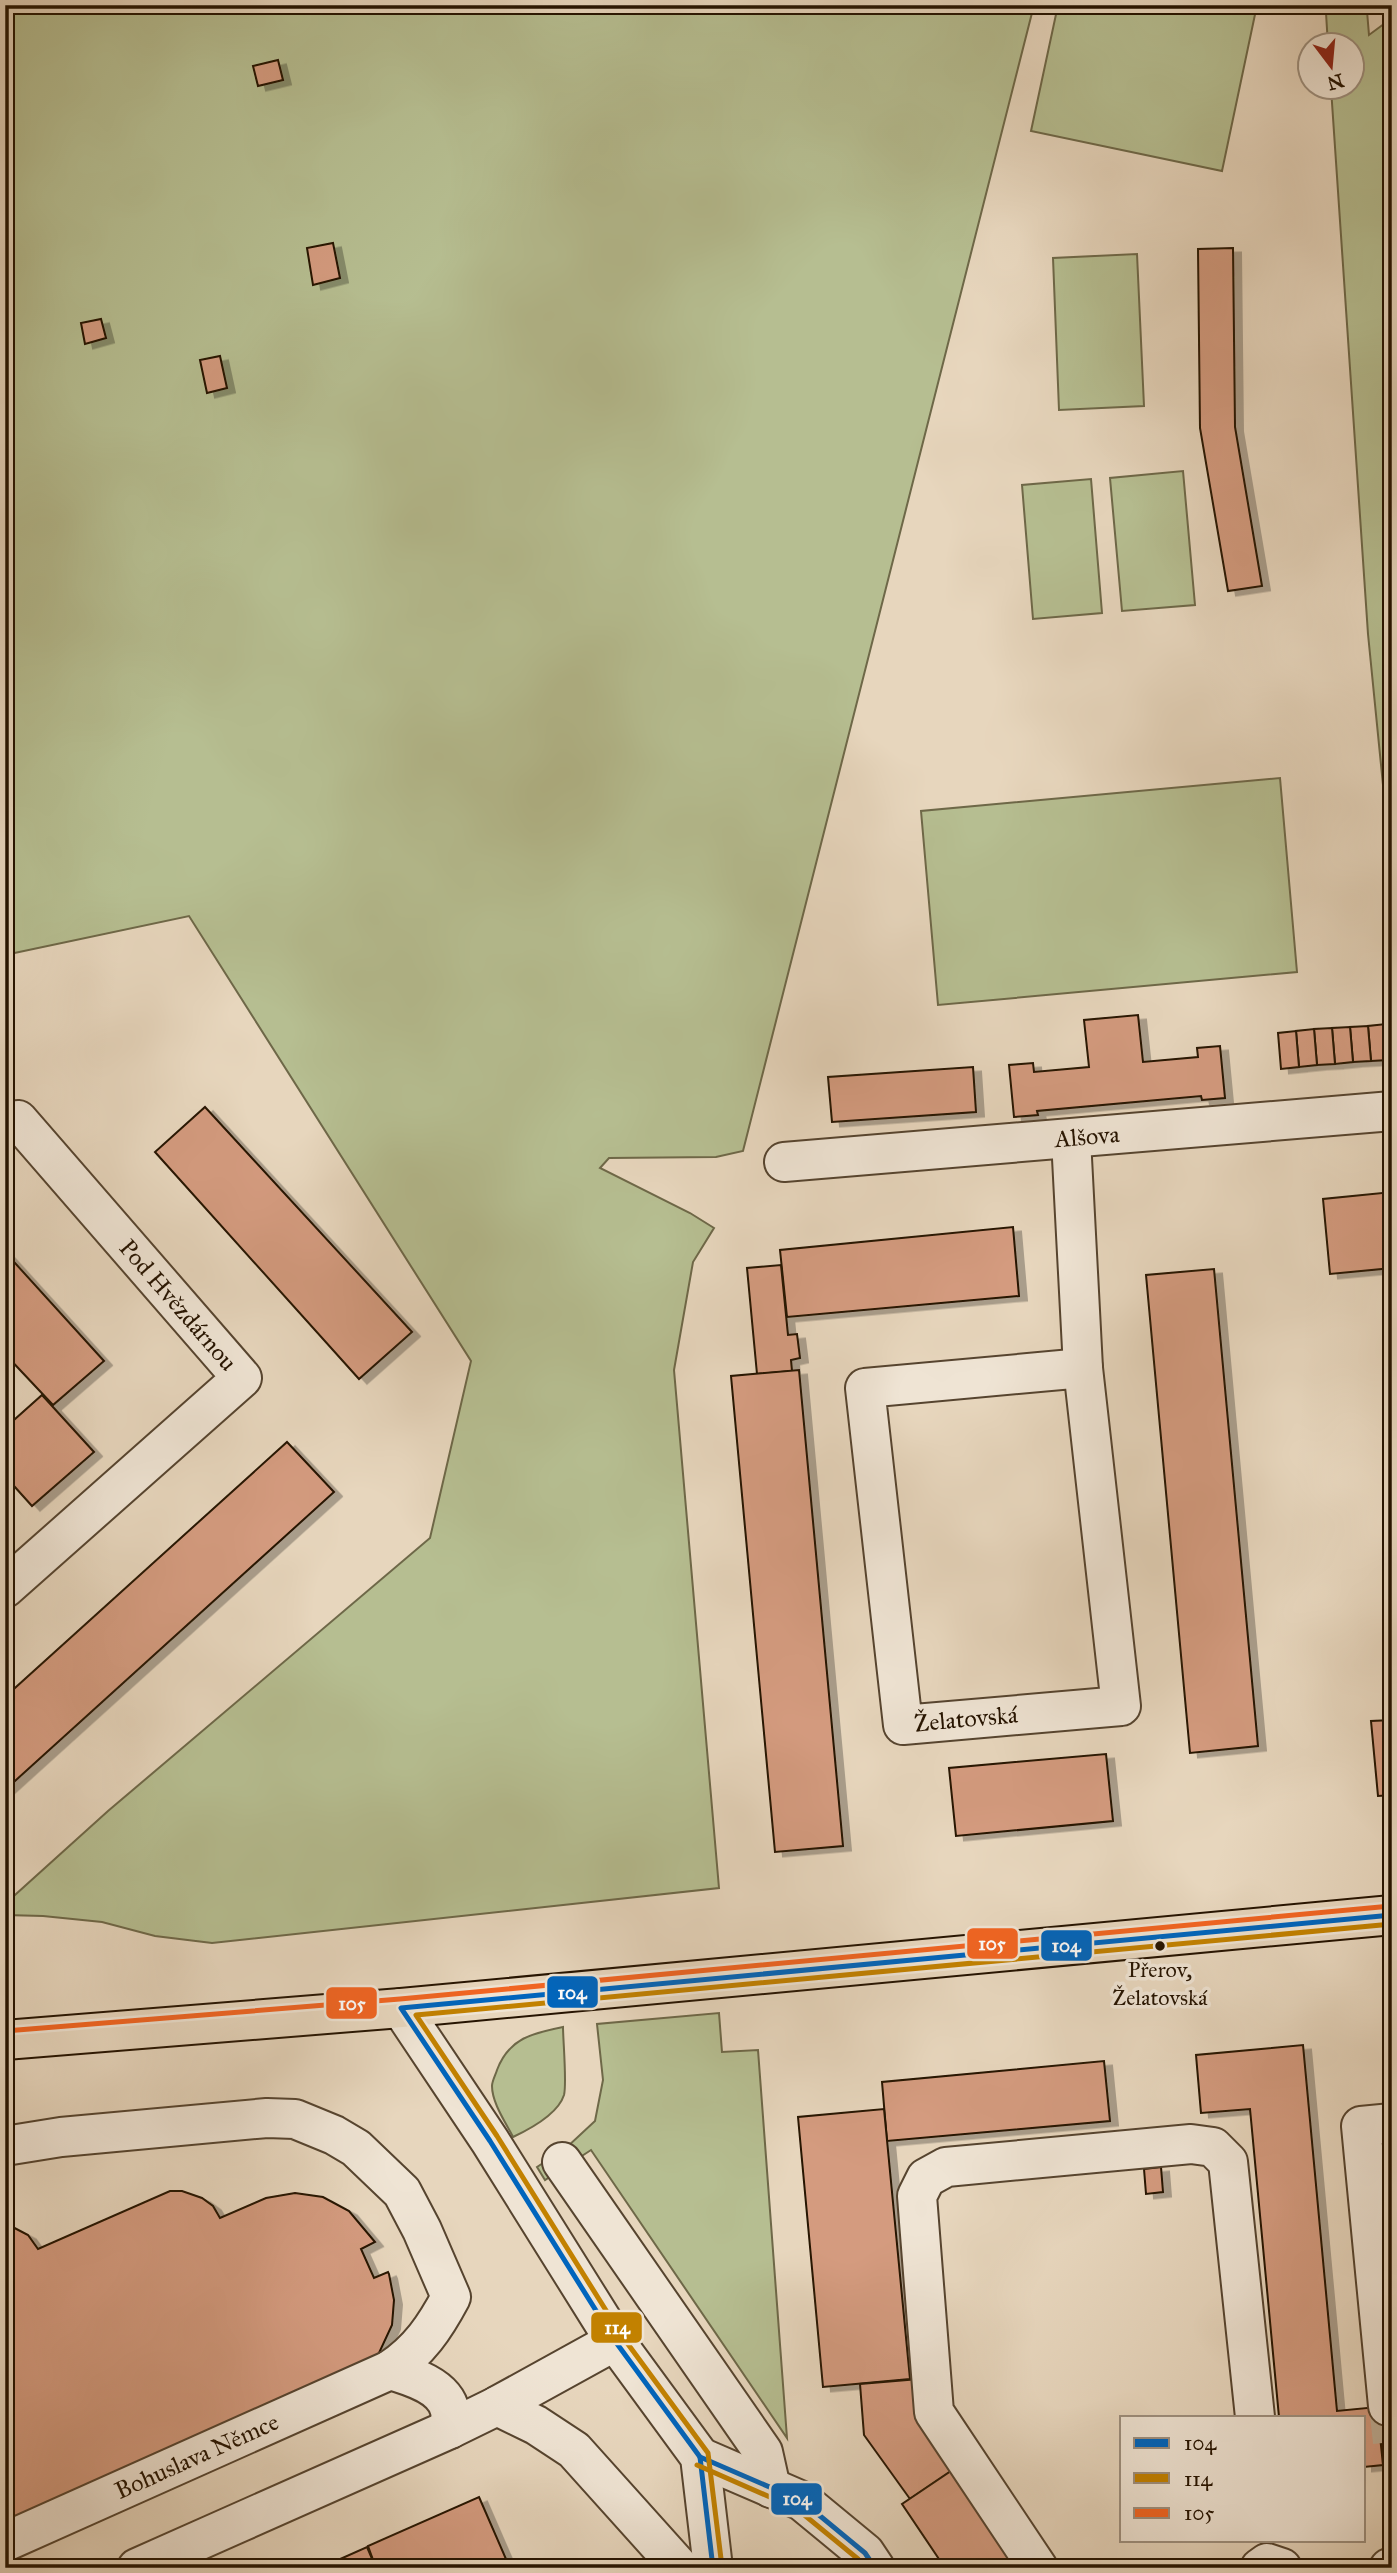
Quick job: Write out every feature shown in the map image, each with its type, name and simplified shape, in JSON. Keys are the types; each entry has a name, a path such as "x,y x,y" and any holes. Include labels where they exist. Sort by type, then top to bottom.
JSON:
{"main road":[{"path":"5,2040 401,2008 1392,1915"}],"street":[{"name":"Alšova","path":"784,1163 1392,1111"},
{"name":"Pod Hvězdárnou","path":"5,1588 242,1378 18,1120"},
{"name":"Želatovská","path":"1071,1139 1083,1368 1121,1706 903,1725 866,1388 1083,1368"},
{"path":"401,2008 490,2141 615,2340 700,2457 713,2568"},
{"name":"Bohuslava Němce","path":"5,2146 61,2137 254,2119 295,2119 334,2135 356,2148 402,2192 451,2297 436,2326 422,2344 390,2370 5,2542"},
{"path":"1376,2125 1388,2406"},
{"path":"1038,2568 934,2412 917,2196 926,2178 946,2167 1191,2144 1213,2147 1228,2162 1255,2416"},
{"path":"562,2162 763,2452 771,2488"},
{"path":"137,2568 450,2429 615,2340"},
{"path":"390,2370 421,2379 438,2393 450,2409 450,2429"},
{"path":"497,2406 536,2425 574,2450 680,2568"},
{"path":"700,2457 802,2501 865,2553 875,2568"}],"green space":[{"path":"5,5 1034,5 743,1151 716,1157 609,1158 600,1168 714,1228 693,1262 674,1370 719,1888 212,1943 155,1936 102,1922 5,1915 5,1904 108,1811 430,1538 471,1361 189,916 5,955"},
{"path":"1058,5 1257,5 1222,171 1031,131"},
{"path":"1367,11 1369,35 1392,18 1392,795 1384,795 1368,634 1332,102 1366,102 1366,32 1327,32 1326,13"},
{"path":"1137,254 1144,406 1059,410 1053,258"},
{"path":"1183,471 1195,605 1122,611 1110,478"},
{"path":"1091,479 1102,613 1033,619 1022,485"},
{"path":"1280,778 1297,972 938,1005 921,811"},
{"path":"719,2013 722,2052 758,2050 787,2438 591,2150 545,2180 537,2167 566,2148 595,2121 603,2080 597,2024"},
{"path":"563,2027 565,2089 561,2102 550,2115 513,2137 493,2092 492,2084 502,2059 523,2039"}],"building":[{"path":"278,60 283,80 258,86 253,66"},
{"path":"333,243 340,278 313,285 307,248"},
{"path":"1233,248 1235,427 1262,586 1228,591 1200,428 1198,249"},
{"path":"101,319 106,338 85,344 81,323"},
{"path":"220,356 227,388 207,393 200,360"},
{"path":"1138,1015 1143,1062 1198,1057 1197,1048 1220,1046 1225,1098 1202,1100 1201,1096 1037,1111 1038,1115 1014,1117 1009,1065 1033,1063 1034,1072 1089,1067 1084,1020"},
{"path":"1392,1023 1392,1060 1389,1060 1386,1024"},
{"path":"1386,1024 1389,1060 1371,1061 1368,1026"},
{"path":"1368,1026 1371,1061 1353,1062 1350,1027"},
{"path":"1350,1027 1353,1062 1335,1064 1332,1028"},
{"path":"1332,1028 1335,1064 1317,1065 1314,1029"},
{"path":"1314,1029 1317,1065 1299,1067 1296,1031"},
{"path":"1296,1031 1299,1067 1281,1069 1278,1033"},
{"path":"973,1067 976,1112 832,1122 828,1077"},
{"path":"205,1107 412,1332 359,1379 155,1152"},
{"path":"1392,1192 1392,1268 1330,1274 1323,1199"},
{"path":"1013,1227 1019,1296 787,1317 780,1250"},
{"path":"5,1252 104,1361 53,1405 5,1354"},
{"path":"781,1265 788,1335 797,1334 800,1358 791,1360 792,1371 757,1374 747,1268"},
{"path":"1214,1269 1258,1746 1190,1753 1146,1275"},
{"path":"799,1370 843,1846 775,1852 731,1376"},
{"path":"42,1395 94,1452 32,1506 5,1476 5,1428"},
{"path":"287,1442 334,1492 5,1790 5,1697"},
{"path":"1392,1720 1392,1795 1378,1796 1371,1721"},
{"path":"1106,1754 1113,1821 956,1836 949,1768"},
{"path":"1303,2045 1337,2411 1377,2407 1383,2465 1366,2467 1366,2416 1279,2416 1250,2109 1201,2113 1196,2055"},
{"path":"1104,2061 1110,2121 887,2141 882,2082"},
{"path":"884,2109 910,2379 823,2387 798,2117"},
{"path":"1161,2167 1163,2192 1146,2194 1144,2169"},
{"path":"170,2191 182,2191 202,2198 213,2206 220,2218 266,2198 295,2193 323,2197 349,2211 375,2242 361,2249 374,2278 388,2272 389,2274 394,2300 392,2325 379,2353 361,2372 5,2532 5,2223 28,2235 38,2249"},
{"path":"919,2379 959,2466 910,2499 864,2435 860,2384"},
{"path":"1392,2406 1392,2444 1381,2444 1377,2407"},
{"path":"951,2471 1013,2563 1007,2568 945,2568 902,2504"},
{"path":"479,2497 506,2559 486,2568 376,2568 368,2546"},
{"path":"367,2547 376,2568 320,2568"}],"tunnel":[{"path":"1388,2406 1392,2442"}],"transit line":[{"name":"105","path":"5,2031 400,1999 1391,1906"},
{"name":"104","path":"713,2568 700,2457 615,2341 490,2141 401,2008 1392,1915"},
{"name":"114","path":"722,2567 708,2453 622,2336 497,2136 416,2015 1392,1924"},
{"name":"104","path":"700,2457 802,2501 865,2553 875,2568"},
{"name":"114","path":"697,2465 797,2509 858,2559 864,2568"}],"place":[{"name":"Přerov, Želatovská","path":"1160,1946"}]}
